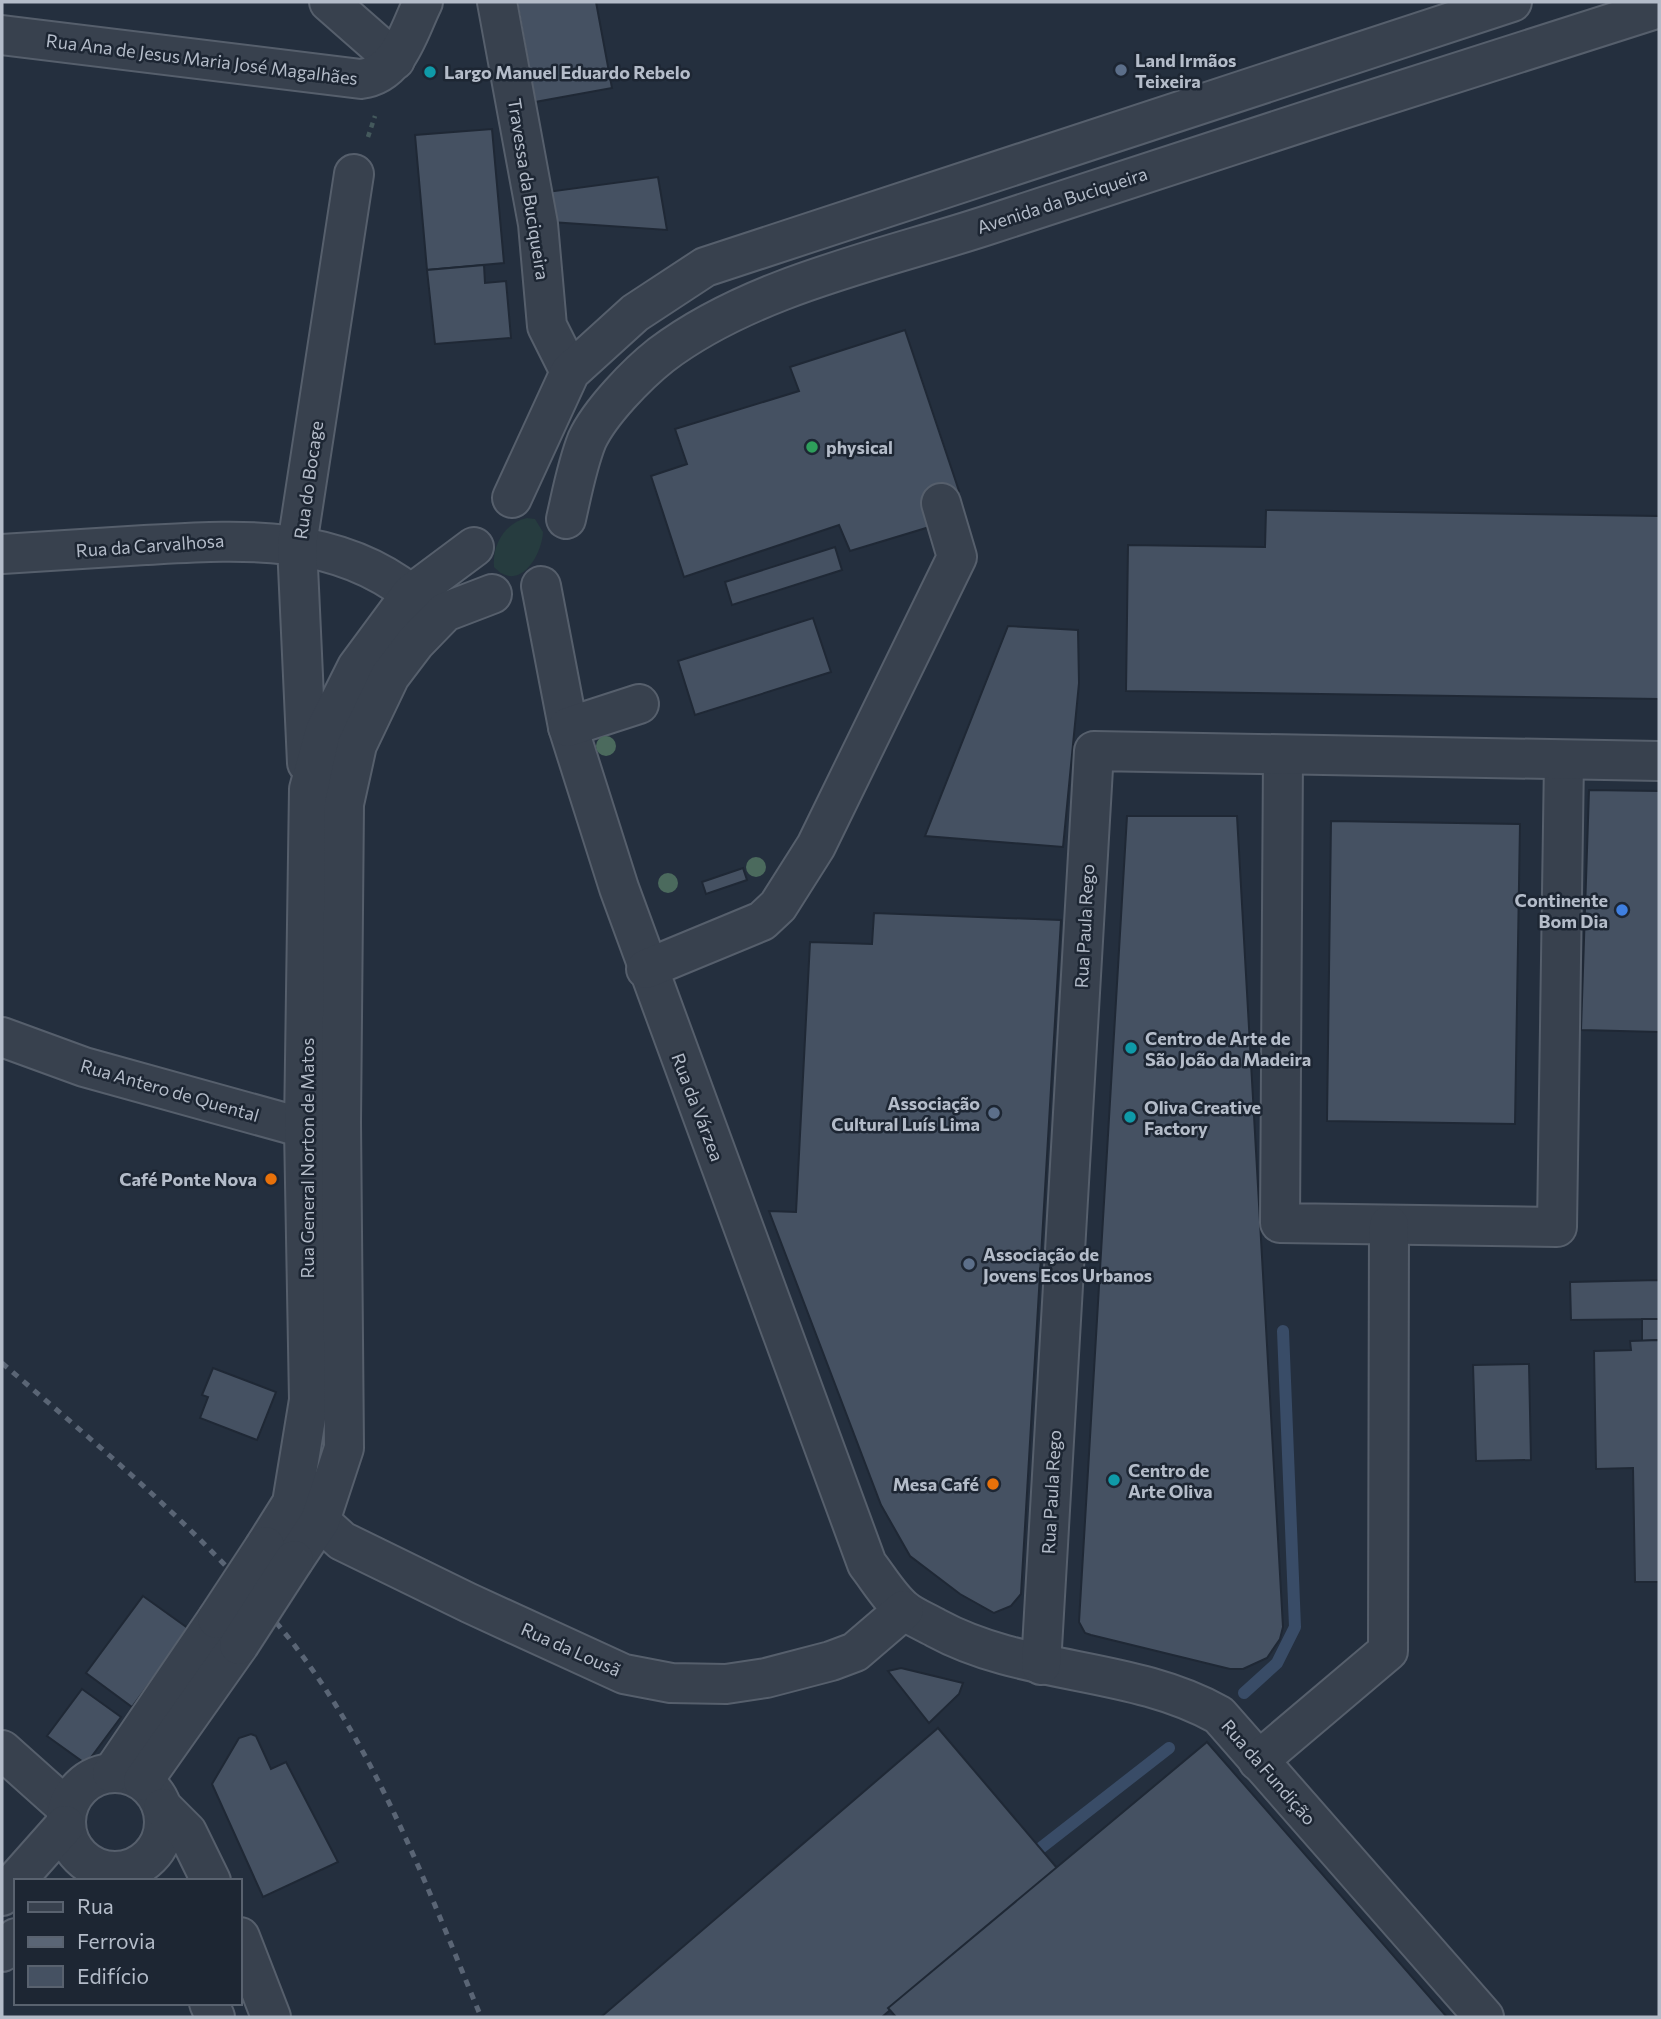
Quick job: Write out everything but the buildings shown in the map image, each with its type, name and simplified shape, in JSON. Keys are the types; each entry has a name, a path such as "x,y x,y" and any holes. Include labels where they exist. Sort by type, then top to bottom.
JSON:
{"street":[{"path":"329,2 396,60 423,2"},
{"name":"Travessa da Buciqueira","path":"496,2 538,224 547,326 570,372"},
{"path":"512,498 570,372 635,313 705,267 1512,2"},
{"name":"Avenida da Buciqueira","path":"557,554 580,461 588,438 599,421 641,372 663,354 727,316 814,278 967,232 1307,119 1659,8"},
{"name":"Rua Ana de Jesus Maria José Magalhães","path":"2,35 361,79 381,74 396,60"},
{"name":"Rua do Bocage","path":"309,789 297,545 354,174"},
{"path":"512,498 523,494 543,497 561,510 557,554"},
{"name":"Rua General Norton de Matos","path":"323,1126 309,789 325,731 357,667 411,594 474,547 496,512 512,498"},
{"path":"646,969 762,921 778,906 816,846 957,557 941,503"},
{"name":"Rua da Carvalhosa","path":"2,554 244,539 297,545 390,578 411,594"},
{"path":"474,547 473,568 477,578 492,594"},
{"name":"Rua General Norton de Matos","path":"139,1787 228,1632 306,1512 323,1126 344,804 357,745 390,676 415,643 445,612 492,594 513,599 524,597 557,554"},
{"name":"Rua da Várzea","path":"557,554 568,727 646,969 867,1564 904,1610"},
{"path":"568,727 639,704"},
{"name":"Rua Paula Rego","path":"1041,1665 1094,751 1659,761"},
{"path":"1283,756 1280,1223 1389,1225 1557,1227 1564,760"},
{"name":"Rua Antero de Quental","path":"2,1037 84,1067 323,1126"},
{"path":"1258,1760 1388,1651 1389,1225"},
{"name":"Rua da Lousã","path":"306,1512 342,1541 469,1603 624,1674 671,1683 726,1684 766,1678 831,1661 855,1652 904,1610"},
{"name":"Rua da Fundição","path":"904,1610 963,1643 1041,1665 1140,1684 1188,1698 1219,1715 1484,2017"},
{"path":"2,1750 66,1816 70,1844 79,1857 86,1864 118,1875 152,1855 161,1841 165,1825 139,1787"},
{"path":"16,1879 66,1816 81,1785 96,1776 139,1787 187,1832 210,1879"},
{"path":"2,1896 14,1881"},
{"path":"242,1942 271,2017"}],"green space":[{"path":"527,518 535,519 543,532 538,551 534,560 520,574 503,574 494,567 497,544 506,530"}],"waterway":[{"path":"1244,1693 1277,1663 1295,1627 1283,1331"},
{"path":"1033,1854 1169,1748"}],"railway":[{"path":"2,1363 115,1460 187,1527 256,1599 288,1637 348,1725 374,1772 419,1869 481,2017"}],"place":[{"name":"Land Irmãos Teixeira","path":"1121,70"},
{"name":"Largo Manuel Eduardo Rebelo","path":"430,72"},
{"name":"physical","path":"812,447"},
{"name":"Continente Bom Dia","path":"1622,910"},
{"name":"Centro de Arte de São João da Madeira","path":"1131,1048"},
{"name":"Associação Cultural Luís Lima","path":"994,1113"},
{"name":"Oliva Creative Factory","path":"1130,1117"},
{"name":"Café Ponte Nova","path":"271,1179"},
{"name":"Associação de Jovens Ecos Urbanos","path":"969,1264"},
{"name":"Centro de Arte Oliva","path":"1114,1480"},
{"name":"Mesa Café","path":"993,1484"}]}
